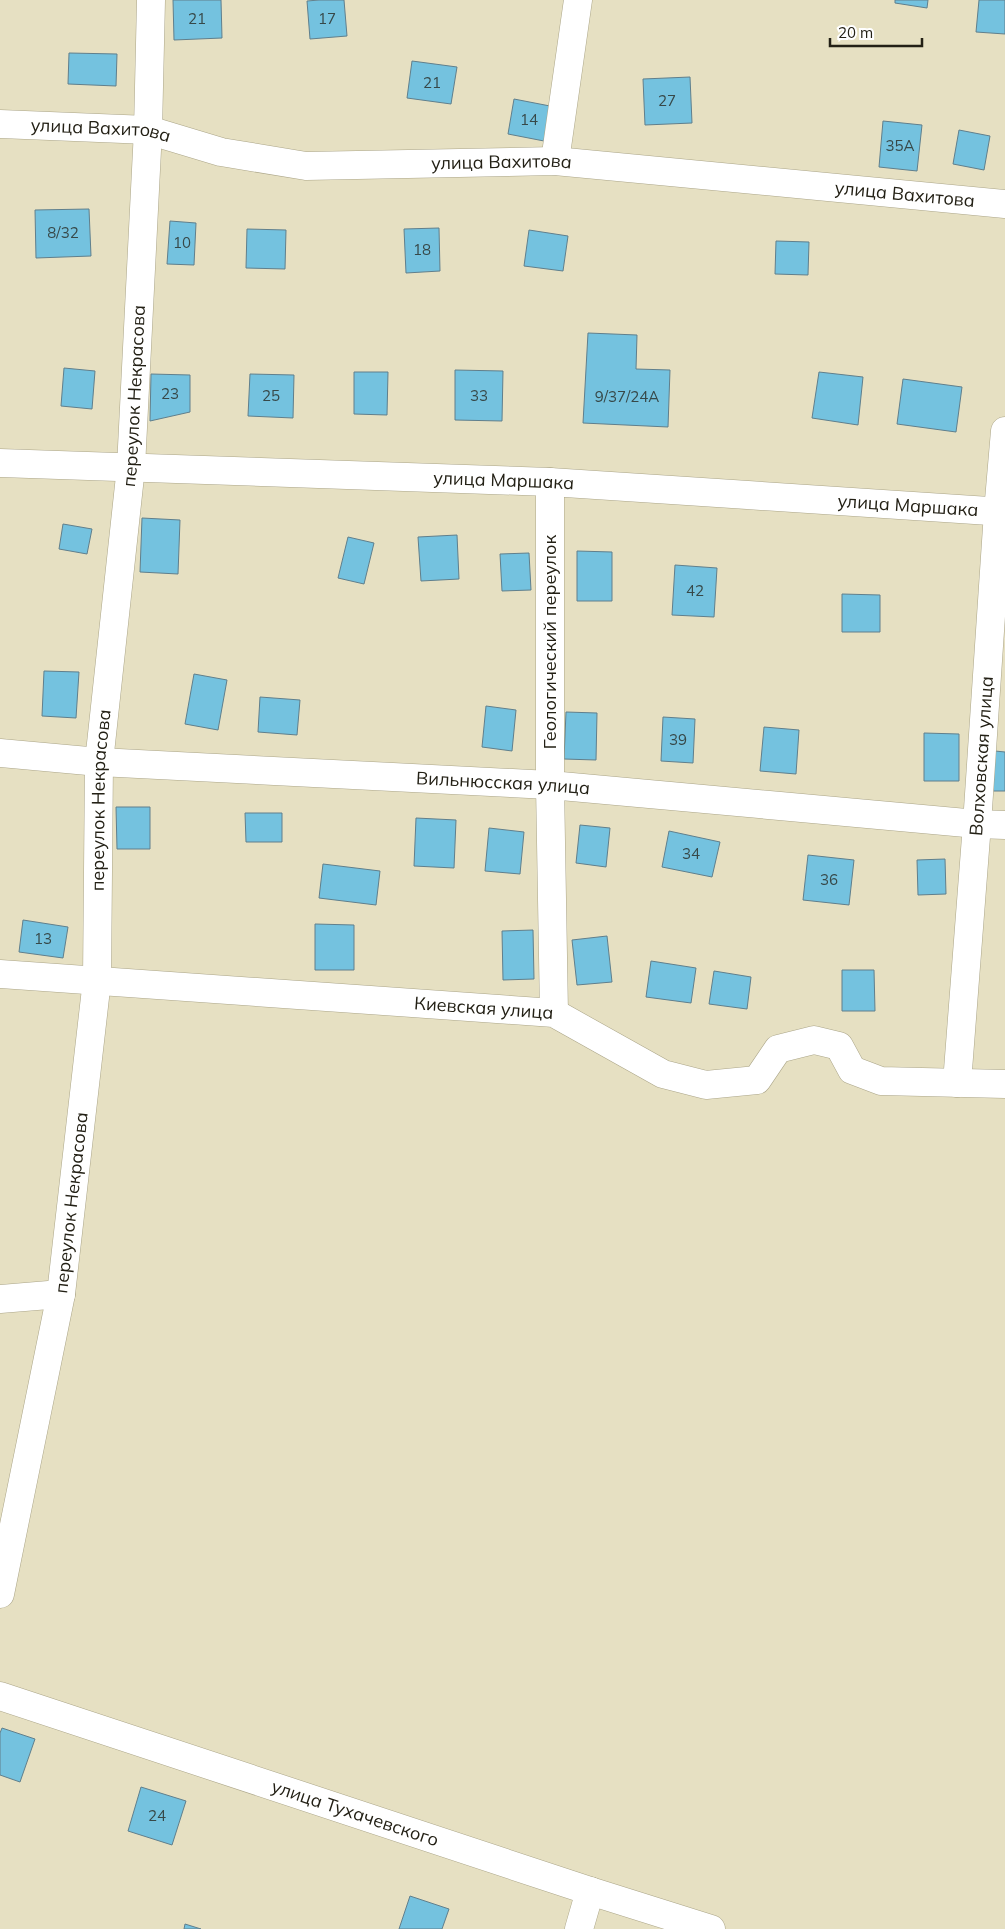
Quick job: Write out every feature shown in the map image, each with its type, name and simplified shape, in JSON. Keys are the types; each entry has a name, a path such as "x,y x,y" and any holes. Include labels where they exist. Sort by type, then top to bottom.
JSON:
{"street":[{"name":"переулок Некрасова","path":"0,1594 61,1294 97,980 99,762 131,467 148,130 151,0"},
{"path":"555,161 578,0"},
{"name":"улица Вахитова","path":"0,124 148,130 221,152 306,166 555,161 1005,204"},
{"name":"Волховская улица","path":"957,1082 1001,512 1005,431"},
{"name":"улица Маршака","path":"0,463 550,482 1001,512"},
{"name":"Геологический переулок","path":"550,482 550,785 554,1013"},
{"name":"Вильнюсская улица","path":"0,753 99,762 550,785 1005,825"},
{"name":"Киевская улица","path":"0,974 554,1013 663,1074 706,1085 757,1080 778,1049 814,1040 839,1046 852,1070 881,1081 1005,1084"},
{"path":"0,1299 61,1294"},
{"name":"улица Тухачевского","path":"0,1696 590,1891 711,1929"},
{"path":"579,1929 590,1891"}],"building":[{"path":"173,0 221,0 222,38 174,40"},
{"path":"344,0 347,36 310,39 307,1"},
{"path":"895,0 928,0 927,8 895,3"},
{"path":"979,0 1005,0 1005,34 976,32"},
{"path":"69,53 117,54 116,86 68,84"},
{"path":"412,61 457,67 451,104 407,98"},
{"path":"690,77 692,123 645,125 643,79"},
{"path":"514,99 550,106 544,141 508,134"},
{"path":"883,121 922,125 917,171 879,167"},
{"path":"959,130 990,136 984,170 953,164"},
{"path":"89,209 91,256 36,258 35,210"},
{"path":"170,221 196,223 194,265 167,264"},
{"path":"439,228 440,271 406,273 404,229"},
{"path":"247,229 286,230 285,269 246,268"},
{"path":"529,230 568,236 563,271 524,266"},
{"path":"776,241 809,242 808,275 775,274"},
{"path":"588,333 637,335 636,369 670,370 668,427 583,423"},
{"path":"64,368 95,371 92,409 61,406"},
{"path":"455,370 503,371 502,421 455,420"},
{"path":"354,372 388,372 387,415 354,414"},
{"path":"819,372 863,377 858,425 812,418"},
{"path":"151,374 190,375 190,412 150,421"},
{"path":"250,374 294,375 293,418 248,416"},
{"path":"903,379 962,387 956,432 897,424"},
{"path":"142,518 180,520 178,574 140,572"},
{"path":"63,524 92,529 87,554 59,549"},
{"path":"457,535 459,579 421,581 418,537"},
{"path":"348,537 374,543 364,584 338,578"},
{"path":"577,551 612,552 612,601 577,601"},
{"path":"529,553 531,590 502,591 500,554"},
{"path":"675,565 717,568 714,617 672,615"},
{"path":"842,594 880,595 880,632 842,632"},
{"path":"44,671 79,672 76,718 42,716"},
{"path":"194,674 227,680 218,730 185,724"},
{"path":"260,697 300,700 297,735 258,732"},
{"path":"486,706 516,710 512,751 482,747"},
{"path":"566,712 597,713 596,760 564,759"},
{"path":"663,717 695,719 693,763 661,761"},
{"path":"764,727 799,730 796,774 760,771"},
{"path":"924,733 959,734 959,781 924,781"},
{"path":"995,751 1005,752 1005,791 993,791"},
{"path":"116,807 150,807 150,849 117,849"},
{"path":"245,813 282,813 282,842 246,842"},
{"path":"416,818 456,820 454,868 414,866"},
{"path":"580,825 610,828 606,867 576,863"},
{"path":"489,828 524,832 520,874 485,871"},
{"path":"669,831 720,842 712,877 662,867"},
{"path":"808,855 854,860 849,905 803,900"},
{"path":"945,859 946,894 918,895 917,860"},
{"path":"323,864 380,871 376,905 319,898"},
{"path":"23,920 68,927 63,958 19,952"},
{"path":"315,924 354,925 354,970 315,970"},
{"path":"533,930 534,979 503,980 502,931"},
{"path":"607,936 612,982 577,985 572,940"},
{"path":"651,961 696,968 691,1003 646,997"},
{"path":"842,970 874,970 875,1011 842,1011"},
{"path":"714,971 751,977 747,1009 709,1004"},
{"path":"2,1728 35,1739 20,1782 0,1775 0,1733"},
{"path":"141,1787 186,1801 172,1845 128,1831"},
{"path":"410,1896 449,1909 442,1929 399,1929"},
{"path":"185,1924 201,1929 184,1929"}]}
